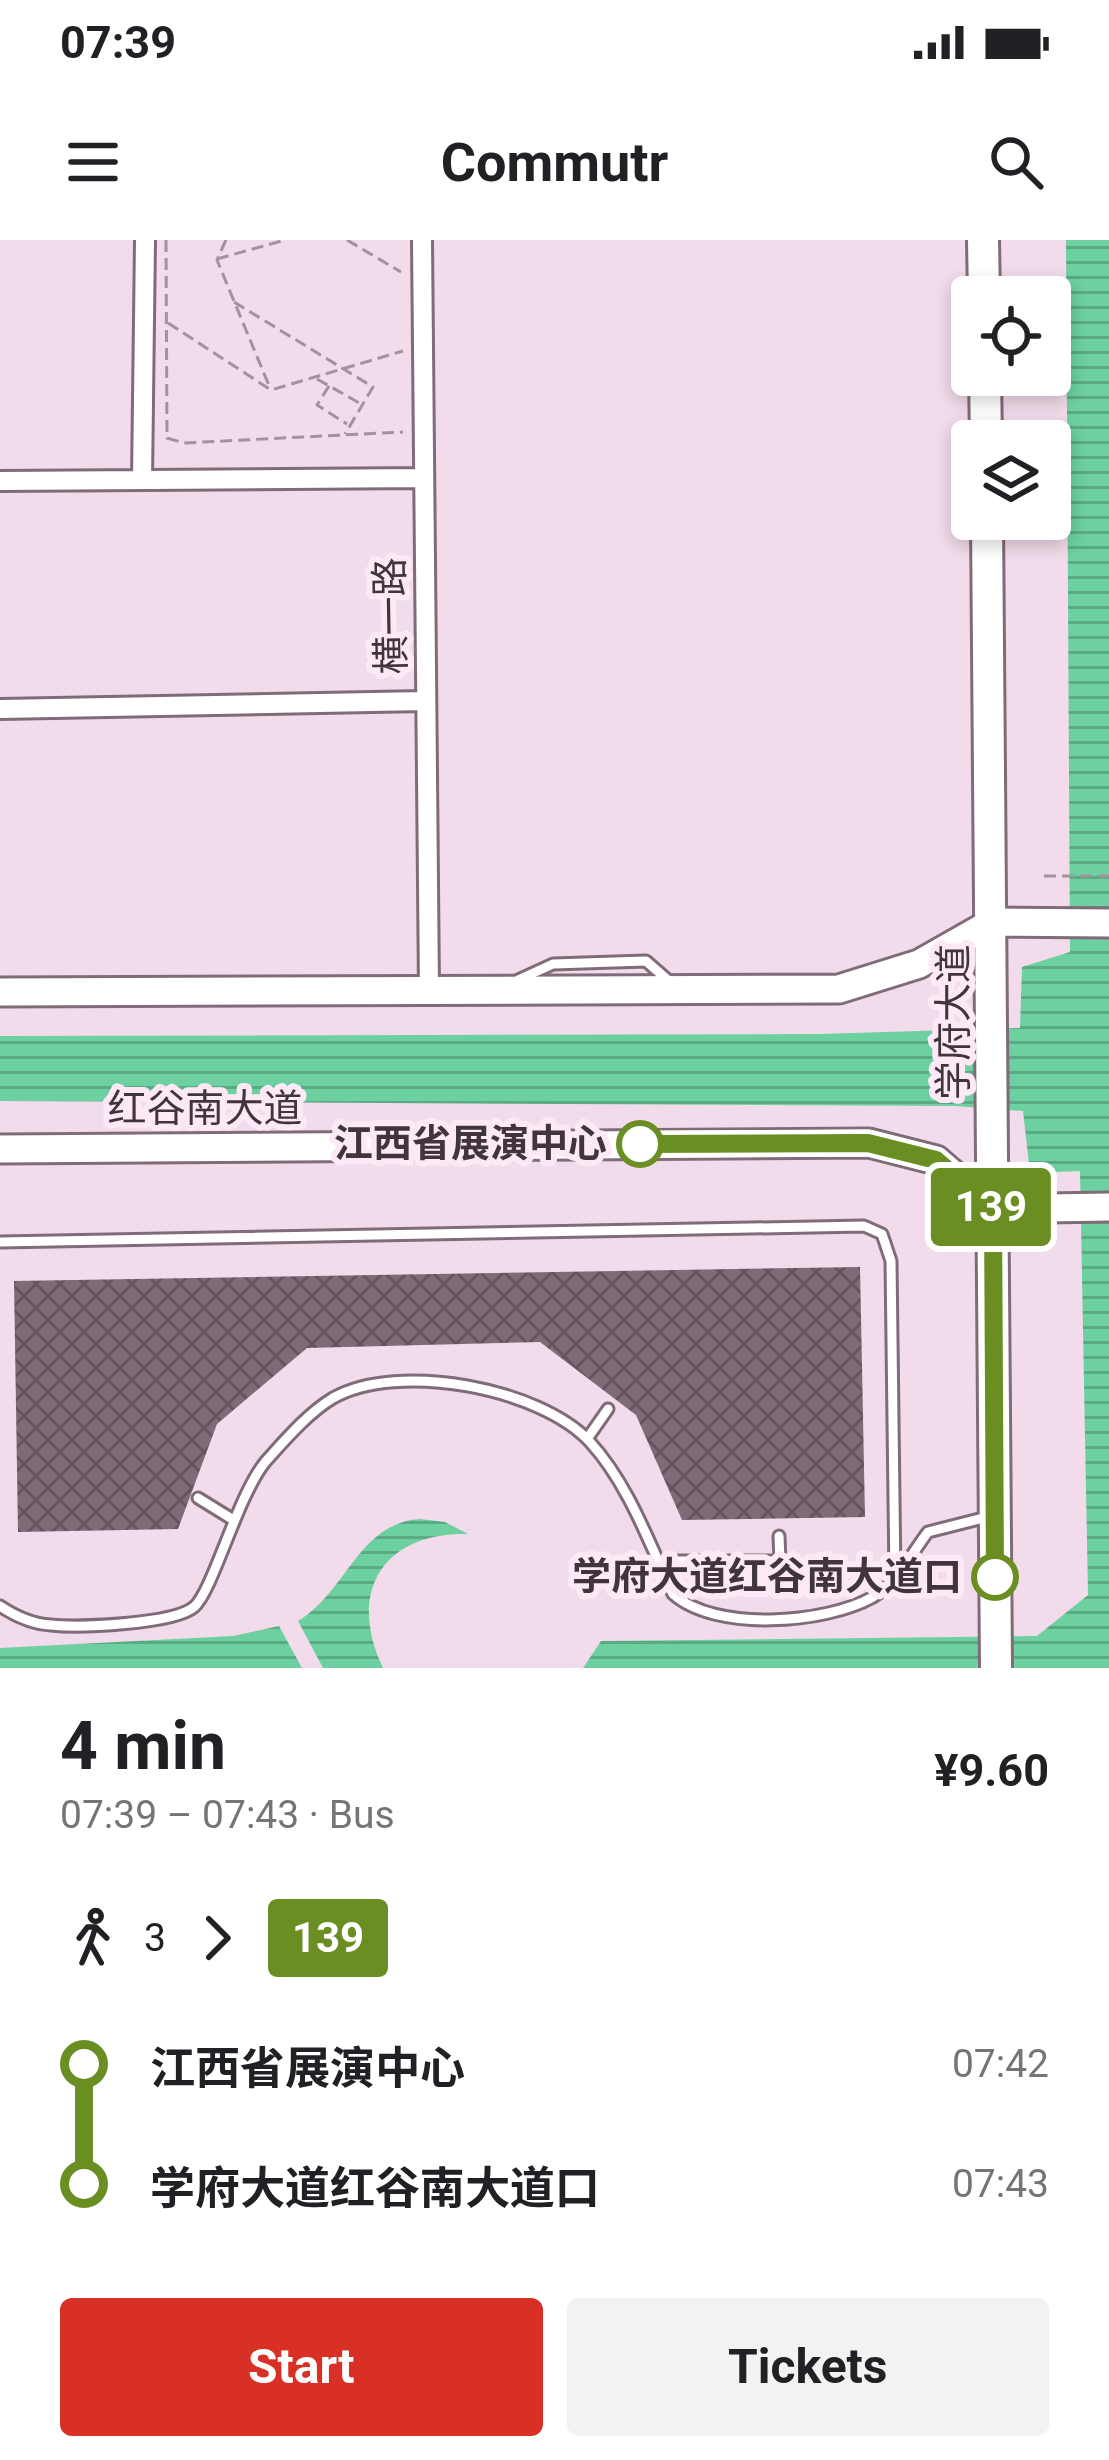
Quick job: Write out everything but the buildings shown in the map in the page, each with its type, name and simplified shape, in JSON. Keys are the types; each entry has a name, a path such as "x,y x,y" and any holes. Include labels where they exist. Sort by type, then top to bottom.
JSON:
{"main road":[{"path":"983,240 984,276"},
{"name":"学府大道","path":"987,540 996,1668"},
{"path":"0,992 839,989 919,964 993,922 1109,923"},
{"name":"红谷南大道","path":"0,1149 868,1143 936,1160 993,1209"},
{"path":"993,1209 1109,1207"}],"street":[{"path":"142,480 146,240"},
{"name":"横一路","path":"422,240 429,990"},
{"path":"0,482 422,478"},
{"path":"0,709 425,701"}],"lane":[{"path":"0,1242 864,1226 882,1234 891,1261 895,1579"},
{"path":"0,1606 18,1617 50,1625 178,1617 198,1604 243,1492 306,1420 334,1397 364,1388 431,1382 491,1388 554,1415 587,1439 618,1478 673,1594 687,1607 729,1621 837,1611 874,1596 895,1579 928,1532 995,1516"},
{"path":"587,1439 608,1409"},
{"path":"198,1498 232,1519"},
{"path":"657,1561 780,1562 779,1536"}],"path":[{"path":"166,240 166,438 184,443 401,433 410,424"},
{"path":"226,240 217,260 271,390"},
{"path":"217,260 284,240"},
{"path":"347,240 400,272"},
{"path":"234,302 374,387 344,436"},
{"path":"166,322 271,390 422,345"},
{"path":"314,378 363,404"},
{"path":"329,386 317,405 350,425"},
{"path":"1044,876 1109,876"}],"shaded area":[{"path":"1066,240 1109,240 1109,1668 583,1668 601,1641 1037,1636 1088,1595 1080,1171 1030,1173 1023,1111 955,1106 0,1101 0,1036 820,1034 1020,1028 1022,967 1070,952 1071,420 1067,420 1067,396 1071,396 1071,276 1066,276"},
{"path":"445,1522 468,1534 413,1544 380,1572 371,1592 369,1615 383,1668 323,1668 298,1621 329,1593 367,1545 399,1523"},
{"path":"279,1626 302,1668 0,1668 0,1648 233,1636"}],"bus line":[{"name":"139","path":"640,1144 868,1143 936,1160 993,1209 995,1577"}],"place":[{"name":"江西省展演中心","path":"640,1144"},
{"name":"学府大道红谷南大道口","path":"995,1577"}]}
